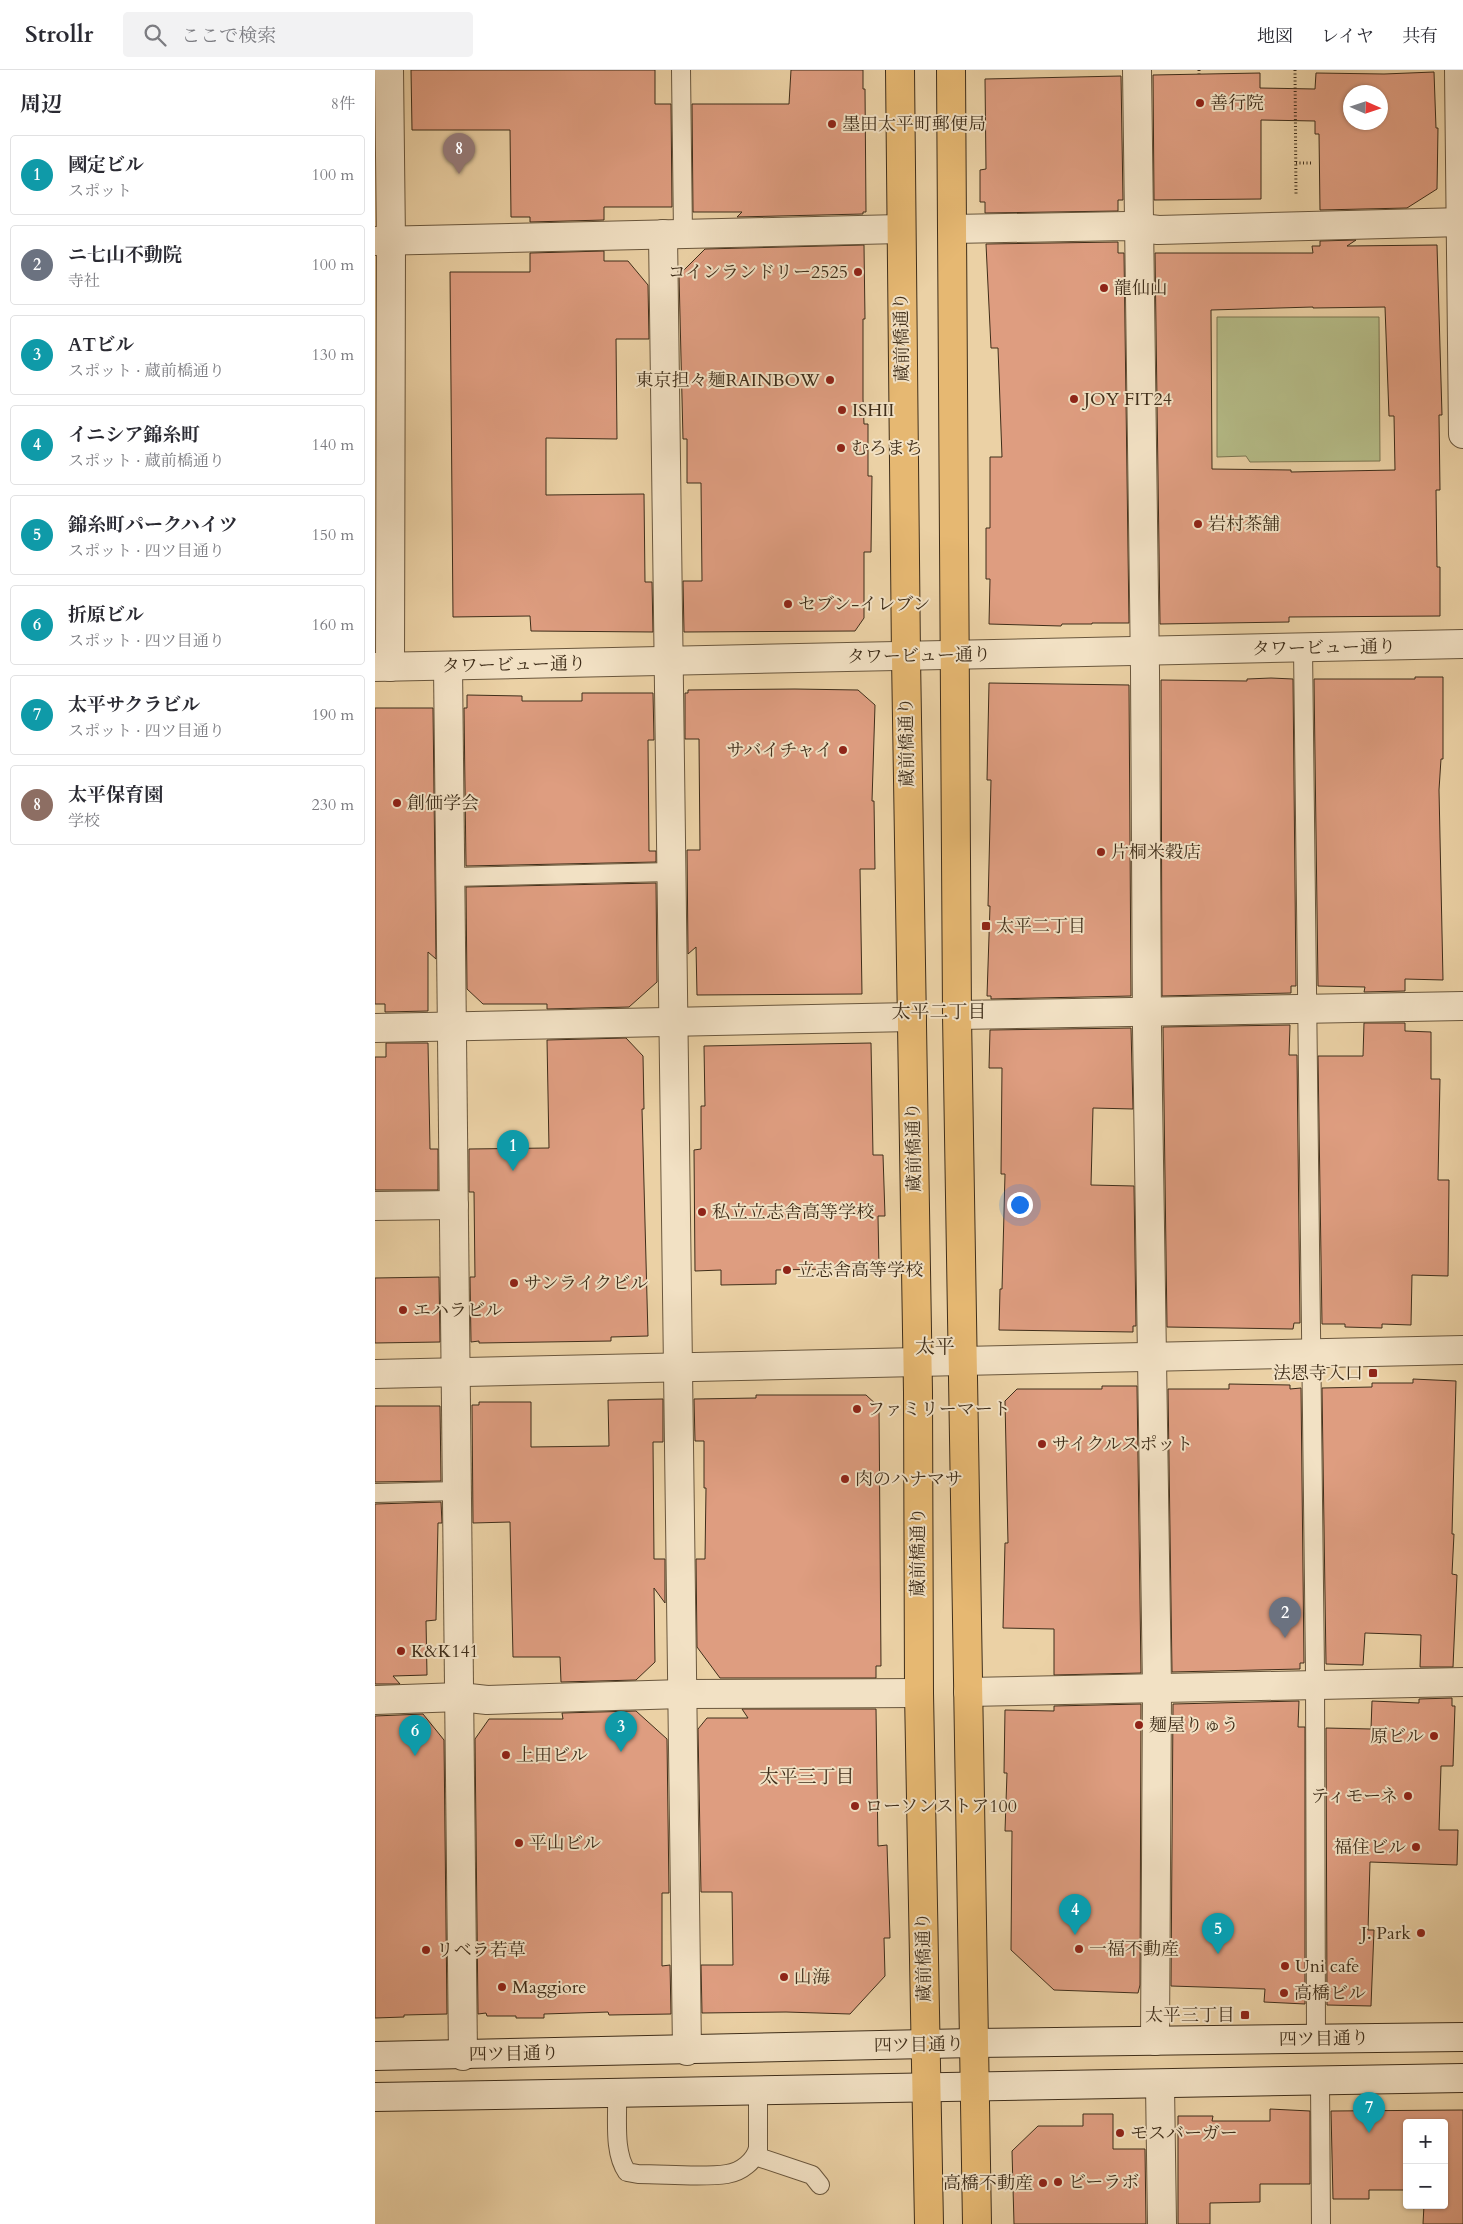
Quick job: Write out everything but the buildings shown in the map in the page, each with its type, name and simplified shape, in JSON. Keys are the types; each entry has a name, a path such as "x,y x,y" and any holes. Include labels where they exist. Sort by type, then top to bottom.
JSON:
{"main road":[{"name":"蔵前橋通り","path":"900,70 905,657 917,1362 919,1693 929,2224"},
{"path":"951,70 957,1015 977,2224"}],"street":[{"path":"383,667 383,241 389,70"},
{"path":"1137,70 1147,1011 1157,1688 1155,2041"},
{"path":"1459,70 1463,434"},
{"path":"952,229 1127,226 1158,230 1462,222"},
{"path":"383,241 901,229"},
{"path":"673,234 669,662 687,2051"},
{"name":"タワービュー通り","path":"383,667 1463,644"},
{"path":"448,666 463,2056"},
{"path":"957,1015 1463,1006"},
{"path":"375,1028 674,1023 912,1016"},
{"path":"375,1206 454,1205"},
{"path":"375,1374 1463,1350"},
{"path":"967,1692 1463,1682"},
{"path":"375,1700 459,1697 487,1700 682,1694 919,1693"},
{"name":"四ツ目通り","path":"375,2056 463,2056 974,2043 1463,2037"},
{"path":"375,2097 1160,2085 1463,2078"},
{"path":"1160,2085 1162,2224"}],"lane":[{"path":"673,234 681,70"},
{"path":"1303,648 1315,1684 1316,2039"},
{"path":"451,877 671,872"},
{"path":"375,1493 457,1491"},
{"path":"1321,2082 1321,2224"},
{"path":"758,2091 758,2157 801,2170 812,2175 820,2185"},
{"path":"617,2093 618,2154 621,2164 627,2172 638,2174 729,2174 751,2162 756,2157 758,2148"}],"path":[{"path":"1295,70 1296,196"},
{"path":"1296,163 1311,163"}],"green space":[{"path":"1217,317 1379,317 1380,461 1250,462 1246,456 1217,457"}],"place":[{"name":"善行院","path":"1200,103"},
{"name":"墨田太平町郵便局","path":"832,124"},
{"name":"太平保育園","path":"459,174"},
{"name":"コインランドリー2525","path":"858,272"},
{"name":"龍仙山","path":"1104,288"},
{"name":"東京担々麺RAINBOW","path":"830,380"},
{"name":"JOY FIT24","path":"1074,399"},
{"name":"ISHII","path":"842,410"},
{"name":"むろまち","path":"841,448"},
{"name":"岩村茶舗","path":"1198,524"},
{"name":"セブン-イレブン","path":"788,604"},
{"name":"サバイチャイ","path":"843,750"},
{"name":"創価学会","path":"397,803"},
{"name":"片桐米穀店","path":"1101,852"},
{"name":"太平二丁目","path":"986,926"},
{"name":"國定ビル","path":"513,1171"},
{"name":"私立立志舎高等学校","path":"702,1212"},
{"name":"立志舎高等学校","path":"787,1270"},
{"name":"サンライクビル","path":"514,1283"},
{"name":"エハラビル","path":"403,1310"},
{"name":"法恩寺入口","path":"1373,1373"},
{"name":"ファミリーマート","path":"857,1409"},
{"name":"サイクルスポット","path":"1042,1444"},
{"name":"肉のハナマサ","path":"845,1479"},
{"name":"ニ七山不動院","path":"1285,1638"},
{"name":"K&K141","path":"401,1651"},
{"name":"麺屋りゅう","path":"1139,1725"},
{"name":"原ビル","path":"1434,1736"},
{"name":"ATビル","path":"621,1752"},
{"name":"上田ビル","path":"506,1755"},
{"name":"折原ビル","path":"415,1756"},
{"name":"ティモーネ","path":"1408,1796"},
{"name":"ローソンストア100","path":"855,1806"},
{"name":"平山ビル","path":"519,1843"},
{"name":"福住ビル","path":"1416,1847"},
{"name":"J. Park","path":"1421,1933"},
{"name":"イニシア錦糸町","path":"1075,1935"},
{"name":"一福不動産","path":"1079,1949"},
{"name":"リベラ若草","path":"426,1950"},
{"name":"錦糸町パークハイツ","path":"1218,1954"},
{"name":"Uni cafe","path":"1285,1966"},
{"name":"山海","path":"784,1977"},
{"name":"Maggiore","path":"502,1987"},
{"name":"高橋ビル","path":"1284,1993"},
{"name":"太平三丁目","path":"1245,2015"},
{"name":"モスバーガー","path":"1120,2133"},
{"name":"太平サクラビル","path":"1369,2133"},
{"name":"ビーラボ","path":"1058,2182"},
{"name":"高橋不動産","path":"1043,2183"}],"district":[{"name":"太平二丁目","path":"939,1012"},
{"name":"太平","path":"935,1346"},
{"name":"太平三丁目","path":"807,1777"}]}
